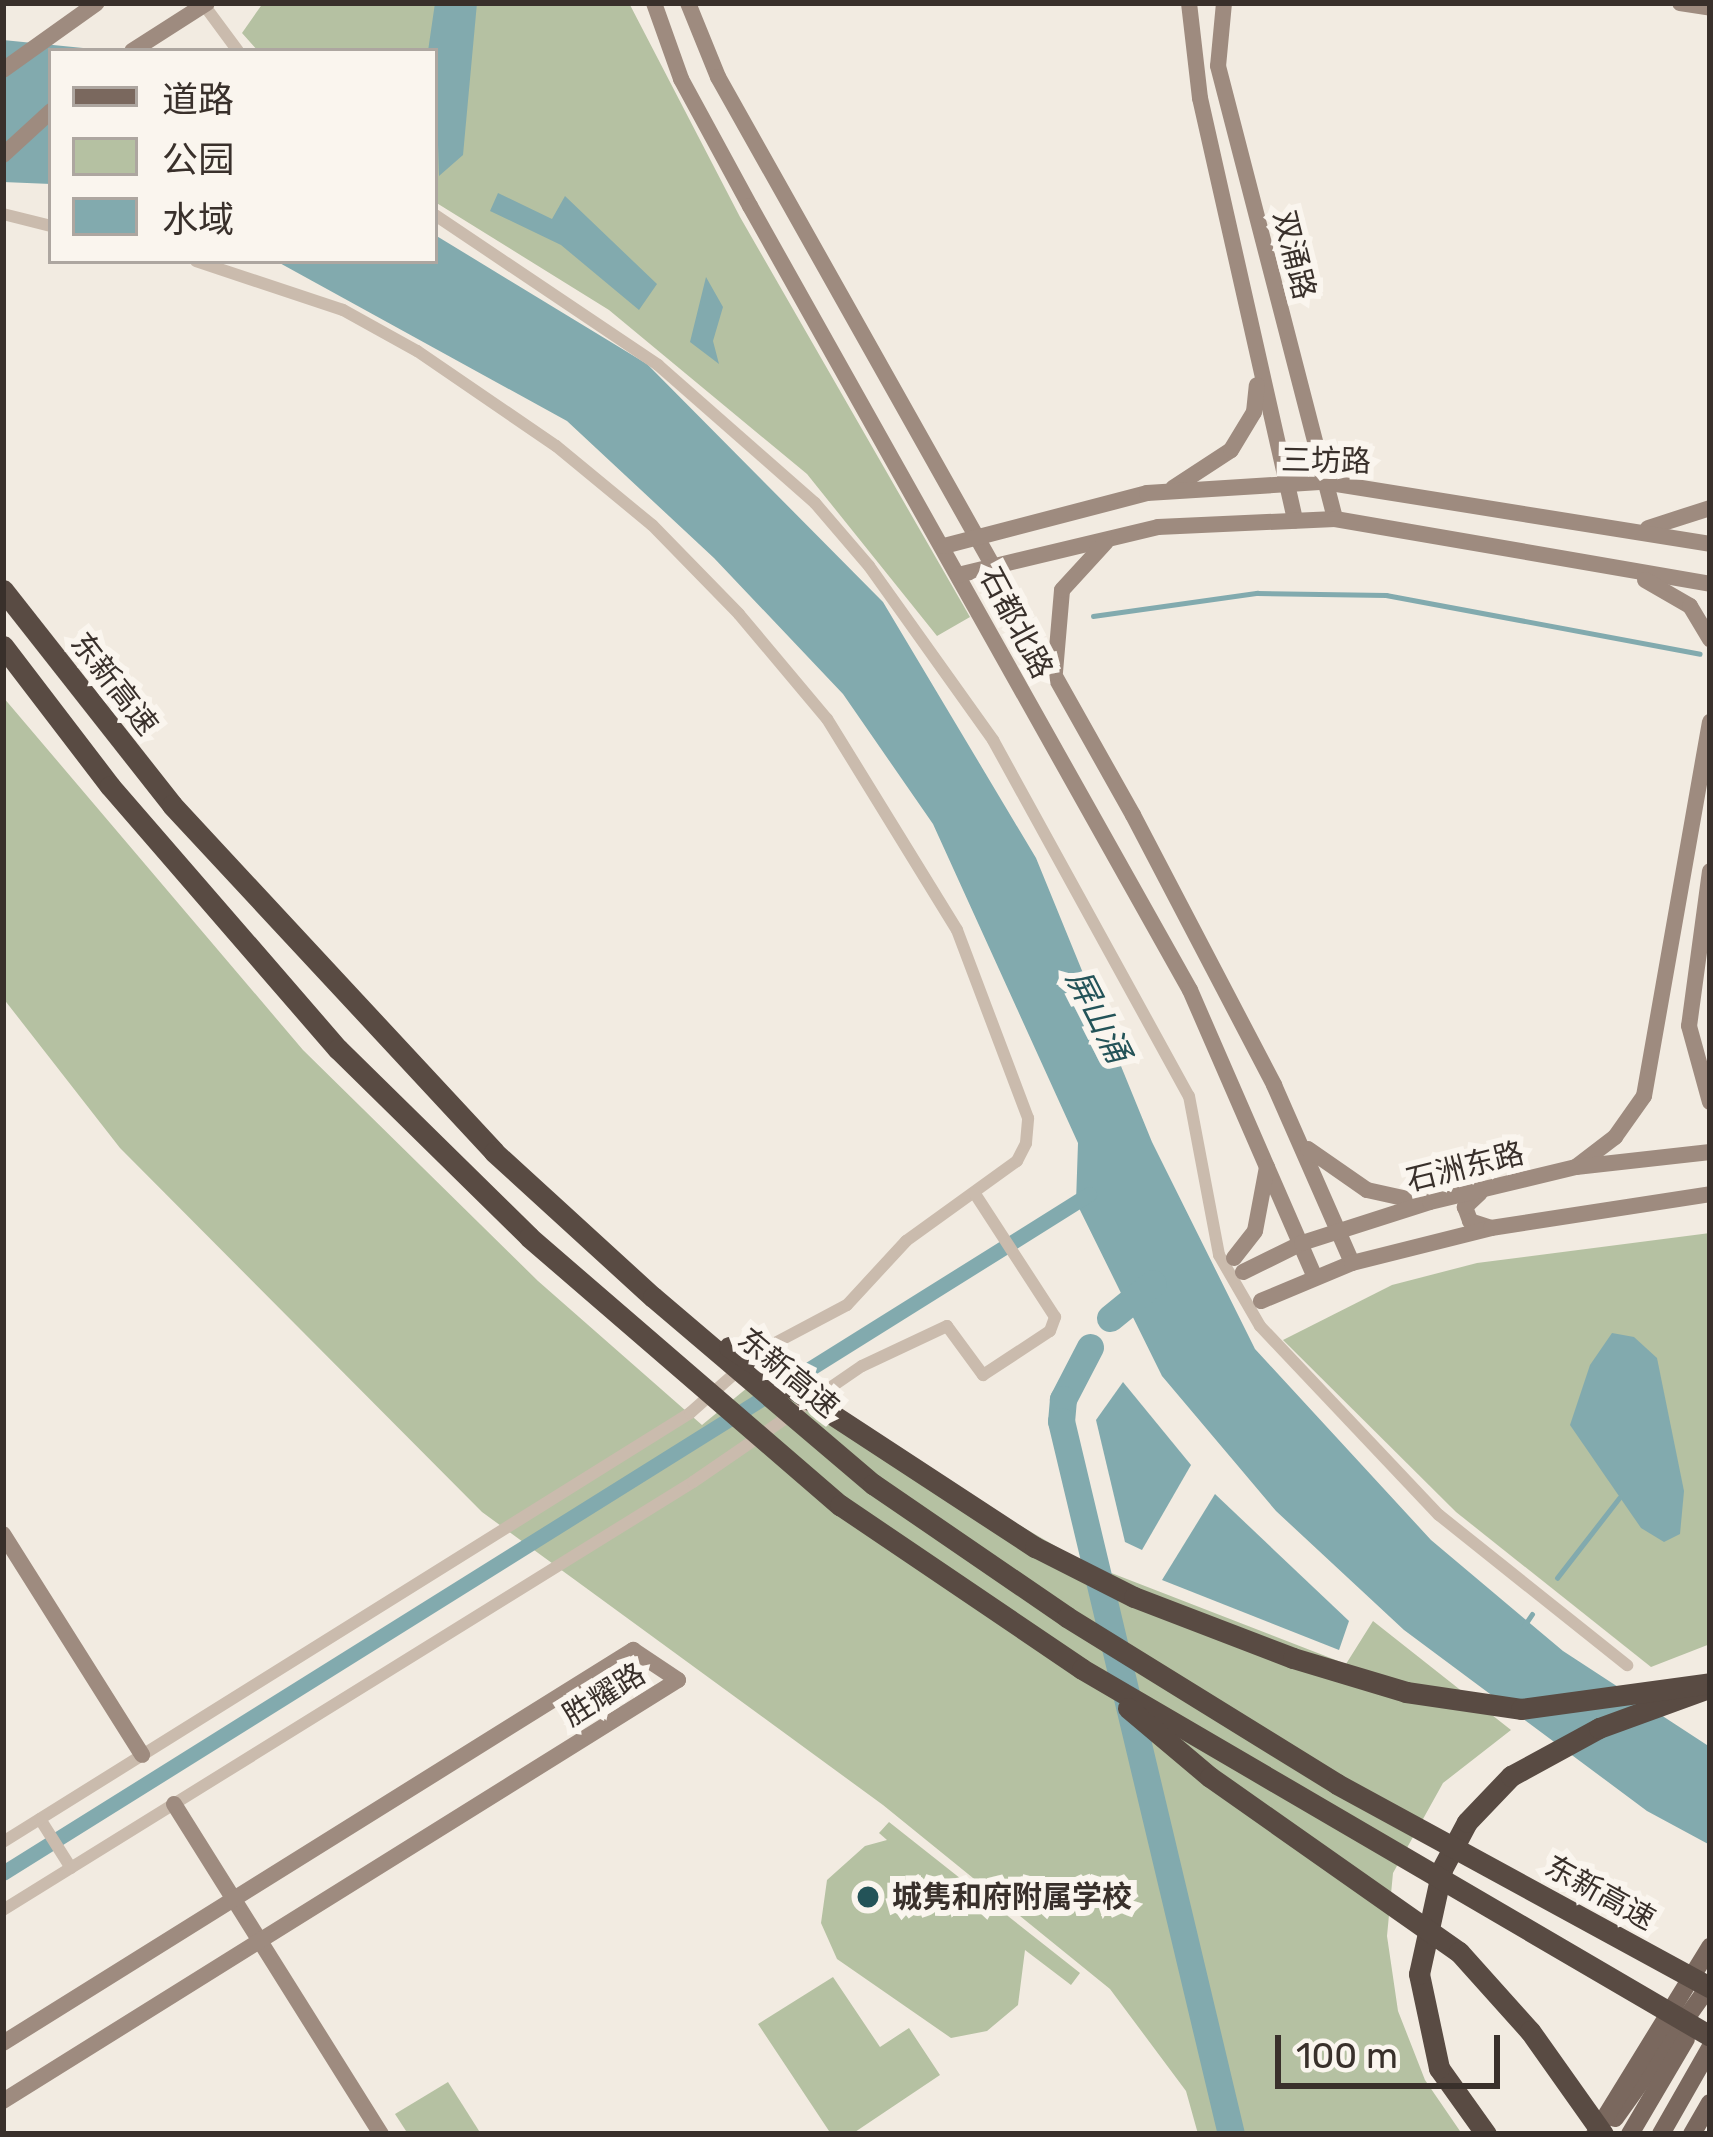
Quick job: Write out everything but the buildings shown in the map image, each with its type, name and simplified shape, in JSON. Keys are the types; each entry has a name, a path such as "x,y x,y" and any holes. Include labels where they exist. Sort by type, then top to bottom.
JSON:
{"highway":[{"name":"东新高速","path":"3,590 172,805 494,1152 653,1297 873,1484 1067,1617 1337,1784 1710,1986"},
{"path":"3,646 110,786 338,1049 529,1237 840,1505 1082,1669 1710,2036"},
{"path":"653,1297 956,1500 1082,1573 1204,1626 1376,1684 1488,1705 1564,1706 1643,1688 1710,1685"},
{"path":"1082,1669 1210,1778 1459,1952 1530,2031 1600,2134"},
{"path":"1486,2134 1439,2068 1419,1974 1442,1868 1468,1822 1511,1776 1585,1734 1710,1685"}],"main road":[{"path":"3,70 98,3"},
{"name":"石都北路","path":"654,3 659,26 750,206 944,546 1244,1101 1315,1277"},
{"name":"石都北路","path":"691,3 699,31 980,536 1274,1085 1352,1263"},
{"name":"双涌路","path":"1190,3 1200,98 1294,520"},
{"name":"双涌路","path":"1224,3 1218,66 1335,519"},
{"path":"1680,3 1710,8"},
{"path":"137,48 206,4"},
{"path":"659,26 675,4 699,31"},
{"path":"3,152 48,113"},
{"path":"1158,527 1142,526 1131,512 1155,492 1231,450 1254,412 1259,366"},
{"path":"866,405 886,415 897,409 898,387"},
{"name":"三坊路","path":"944,546 1155,492 1324,482 1647,528 1710,544"},
{"path":"1647,528 1710,508"},
{"name":"三坊路","path":"958,574 1158,527 1335,519 1710,584"},
{"path":"1055,679 1061,590 1112,538"},
{"path":"1628,572 1690,606 1710,639"},
{"path":"1042,729 1043,704 1058,697 1072,706"},
{"path":"1576,1167 1632,1118 1657,1029 1710,728"},
{"path":"1710,871 1689,1026 1710,1102"},
{"path":"1657,1029 1675,1037 1689,1026"},
{"path":"1244,1101 1261,1112 1272,1106 1274,1085"},
{"path":"1302,1144 1367,1190 1430,1202"},
{"name":"石洲东路","path":"1268,1160 1259,1217 1238,1265 1430,1202 1576,1167 1710,1153"},
{"path":"1485,1190 1465,1207 1471,1221 1492,1228"},
{"path":"1261,1301 1352,1263 1492,1228 1710,1194"},
{"path":"3,1534 142,1755"},
{"name":"胜耀路","path":"3,2044 633,1650 678,1680 3,2101"},
{"path":"174,1804 381,2134"},
{"path":"1600,2134 1710,1947"},
{"path":"1600,2134 1710,1986"},
{"path":"1630,2134 1710,1999"},
{"path":"1661,2134 1710,2048"},
{"path":"1661,2134 1710,2066"},
{"path":"1692,2134 1710,2103"}],"street":[{"path":"206,4 236,48"},
{"path":"3,214 48,225"},
{"path":"438,217 658,365 815,503 933,648 993,740 1189,1096 1219,1255 1260,1326 1439,1515 1627,1665"},
{"path":"3,1842 690,1412 760,1351 847,1305 906,1241 1017,1160 1028,1118 964,951 884,804 768,649 652,525 556,446 417,351 343,310 205,264"},
{"path":"3,1910 693,1482 862,1366 947,1326 983,1375 1050,1331 1054,1316 975,1194"},
{"path":"40,1819 71,1868"}],"green space":[{"path":"263,3 629,3 740,217 970,617 937,636 807,474 609,310 438,204 438,48 255,48 242,33"},
{"path":"3,697 303,1050 538,1281 702,1425 776,1364 931,1474 1083,1562 1346,1664 1373,1621 1511,1730 1443,1783 1393,1873 1387,1936 1398,2011 1425,2080 1462,2134 1198,2134 1186,2091 1110,1989 883,1805 482,1512 120,1148 3,998"},
{"path":"1710,1233 1710,1644 1651,1667 1456,1512 1283,1340 1392,1285 1477,1263"},
{"path":"889,1822 1080,1973 1071,1985 1025,1950 1018,2005 987,2031 951,2038 837,1959 821,1923 827,1880 865,1846 887,1840 879,1833"},
{"path":"833,1977 880,2047 909,2028 940,2075 852,2134 831,2134 758,2024"},
{"path":"448,2082 481,2134 408,2134 395,2114"}],"water":[{"path":"435,3 477,3 463,155 439,176 438,48 428,48"},
{"path":"3,40 83,48 48,48 48,184 3,182"},
{"path":"498,193 552,219 565,196 657,284 639,310 561,245 490,211"},
{"name":"屏山涌","path":"438,237 647,364 883,602 1036,858 1152,1142 1255,1349 1431,1540 1563,1651 1710,1747 1710,1845 1647,1811 1404,1630 1276,1511 1162,1376 1076,1202 1078,1143 933,824 843,694 714,558 567,421 281,264 438,264"},
{"path":"706,277 723,307 713,341 719,364 690,342"},
{"path":"1612,1333 1634,1337 1657,1358 1684,1491 1680,1534 1664,1542 1641,1528 1570,1425 1590,1365"},
{"path":"1123,1382 1191,1465 1142,1550 1125,1542 1096,1420"},
{"path":"1215,1494 1349,1621 1339,1650 1162,1580"}],"waterway":[{"path":"1093,616 1257,593 1386,595 1700,654"},
{"path":"3,1873 1089,1194"},
{"path":"1110,1318 1153,1283"},
{"path":"1090,1347 1063,1399 1061,1421 1231,2134"},
{"path":"1557,1578 1619,1498"},
{"path":"1524,1626 1532,1614"}],"place":[{"name":"城隽和府附属学校","path":"868,1897"}]}
